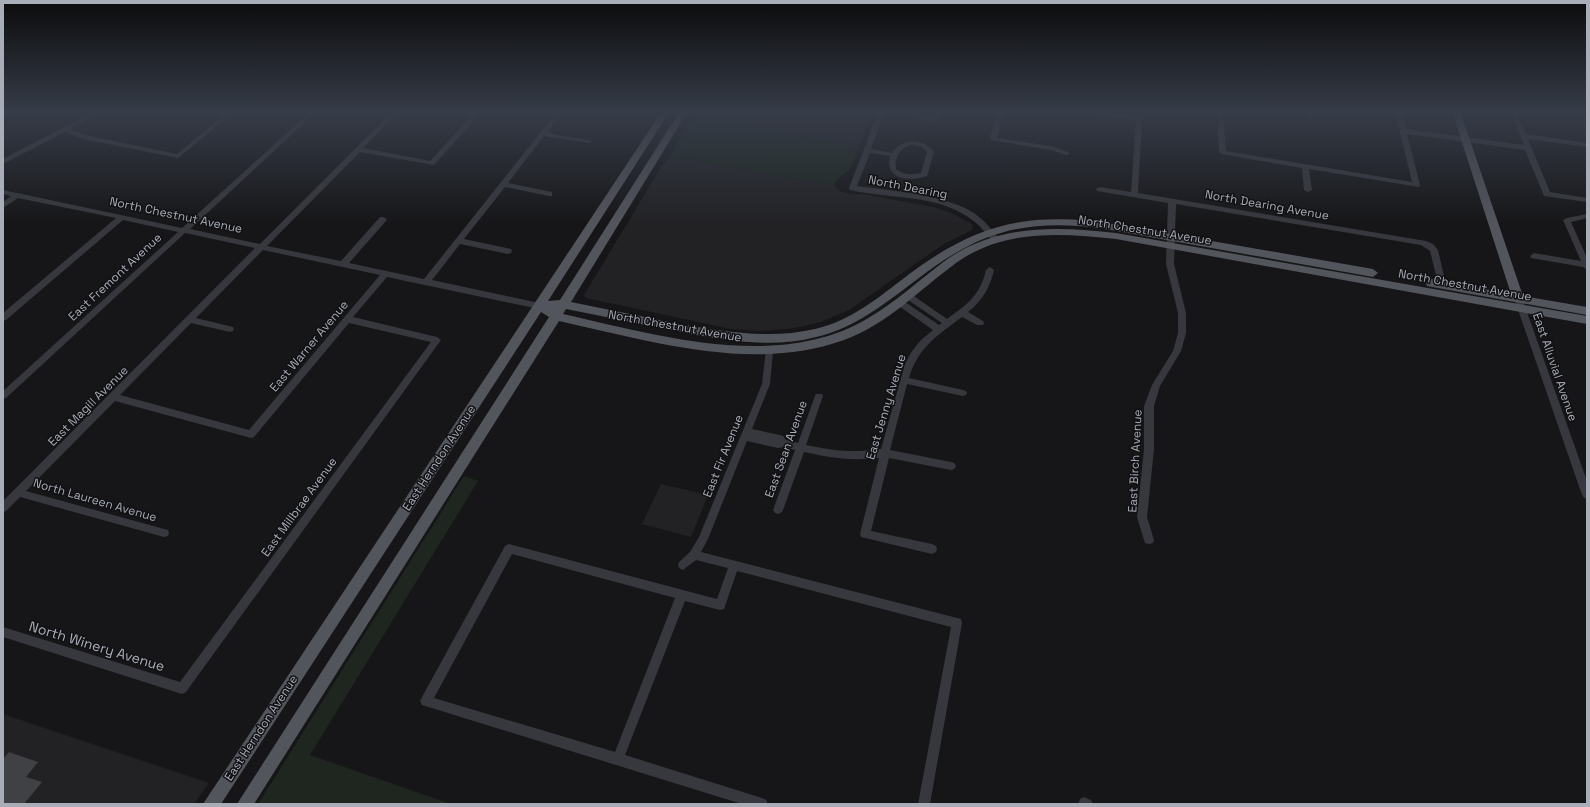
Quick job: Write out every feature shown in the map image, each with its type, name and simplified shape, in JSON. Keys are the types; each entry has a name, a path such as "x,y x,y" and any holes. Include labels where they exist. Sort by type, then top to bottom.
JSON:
{"main road":[{"name":"East Herndon Avenue","path":"211,804 641,149"},
{"name":"East Herndon Avenue","path":"245,804 564,304 661,149"},
{"name":"East Alluvial Avenue","path":"1468,149 1520,303"},
{"name":"North Chestnut Avenue","path":"539,306 564,304 726,337 774,340 812,334 851,320 879,302 946,252 992,235 1067,231 1170,241 1442,285 1587,320"},
{"name":"North Chestnut Avenue","path":"539,306 556,316 710,348 740,351 769,351 801,347 828,341 868,324 884,315 959,257 992,235"},
{"name":"North Chestnut Avenue","path":"1170,241 1520,303 1587,311"},
{"path":"769,351 778,345 816,338 853,325 879,302"},
{"path":"710,348 719,344 764,346 774,340"}],"street":[{"path":"3,162 28,149"},
{"path":"141,149 178,156 187,149"},
{"name":"East Fremont Avenue","path":"3,396 273,149"},
{"path":"357,149 432,163 445,149"},
{"name":"East Magill Avenue","path":"3,508 357,149"},
{"path":"427,282 531,149"},
{"path":"897,149 892,164 897,174 919,176 924,174 931,152 929,149"},
{"path":"1053,149 1067,153"},
{"path":"1134,194 1137,149"},
{"path":"1222,149 1223,153 1416,185 1407,149"},
{"path":"1516,149 1529,150 1547,194 1587,200"},
{"path":"867,150 894,155"},
{"name":"North Dearing","path":"867,150 853,188 948,206 971,216 992,235"},
{"path":"1305,167 1308,190"},
{"path":"503,184 549,194"},
{"name":"North Dearing Avenue","path":"1100,189 1430,246 1434,250 1442,285"},
{"name":"North Chestnut Avenue","path":"3,192 539,306"},
{"path":"3,206 17,196"},
{"name":"East Birch Avenue","path":"1150,540 1142,516 1148,449 1149,406 1156,385 1177,352 1182,333 1182,313 1170,264 1172,201"},
{"path":"1586,266 1567,220 1587,216"},
{"path":"3,318 122,217"},
{"path":"343,264 383,219"},
{"path":"459,241 508,251"},
{"path":"1534,256 1586,266"},
{"name":"East Jenny Avenue","path":"932,549 865,534 884,453 904,380 915,353 946,322 962,313 978,299 986,287 990,270"},
{"name":"East Warner Avenue","path":"114,397 251,434 386,273"},
{"path":"903,299 946,322"},
{"path":"903,299 938,329"},
{"name":"East Alluvial Avenue","path":"1520,303 1587,495"},
{"path":"962,313 980,323"},
{"name":"East Millbrae Avenue","path":"182,688 437,340 346,319"},
{"path":"190,320 230,329"},
{"name":"East Fir Avenue","path":"683,565 694,554 703,539 746,434 766,384 769,351"},
{"path":"904,380 963,393"},
{"name":"East Sean Avenue","path":"778,510 819,396"},
{"path":"746,434 780,439 783,443 800,448 835,455 861,456 884,453 951,466"},
{"name":"North Laureen Avenue","path":"19,492 164,533"},
{"path":"734,565 720,605 509,549 426,701 762,804"},
{"path":"694,554 957,623 924,804"},
{"path":"618,759 682,595"},
{"name":"North Winery Avenue","path":"3,632 182,688"}],"shaded area":[{"path":"674,149 858,149 850,169 838,178 834,185 670,156"},
{"path":"670,156 834,185 839,191 850,194 862,194 933,207 949,212 969,222 973,225 972,230 944,244 849,310 821,322 790,329 757,331 731,329 586,298 584,295 661,167"},
{"path":"464,476 478,481 310,755 451,804 258,804"},
{"path":"661,484 708,495 691,537 642,524"},
{"path":"3,714 209,783 194,804 3,804"}],"building":[{"path":"9,752 38,762 26,777 42,782 24,804 3,804 3,759"}]}
